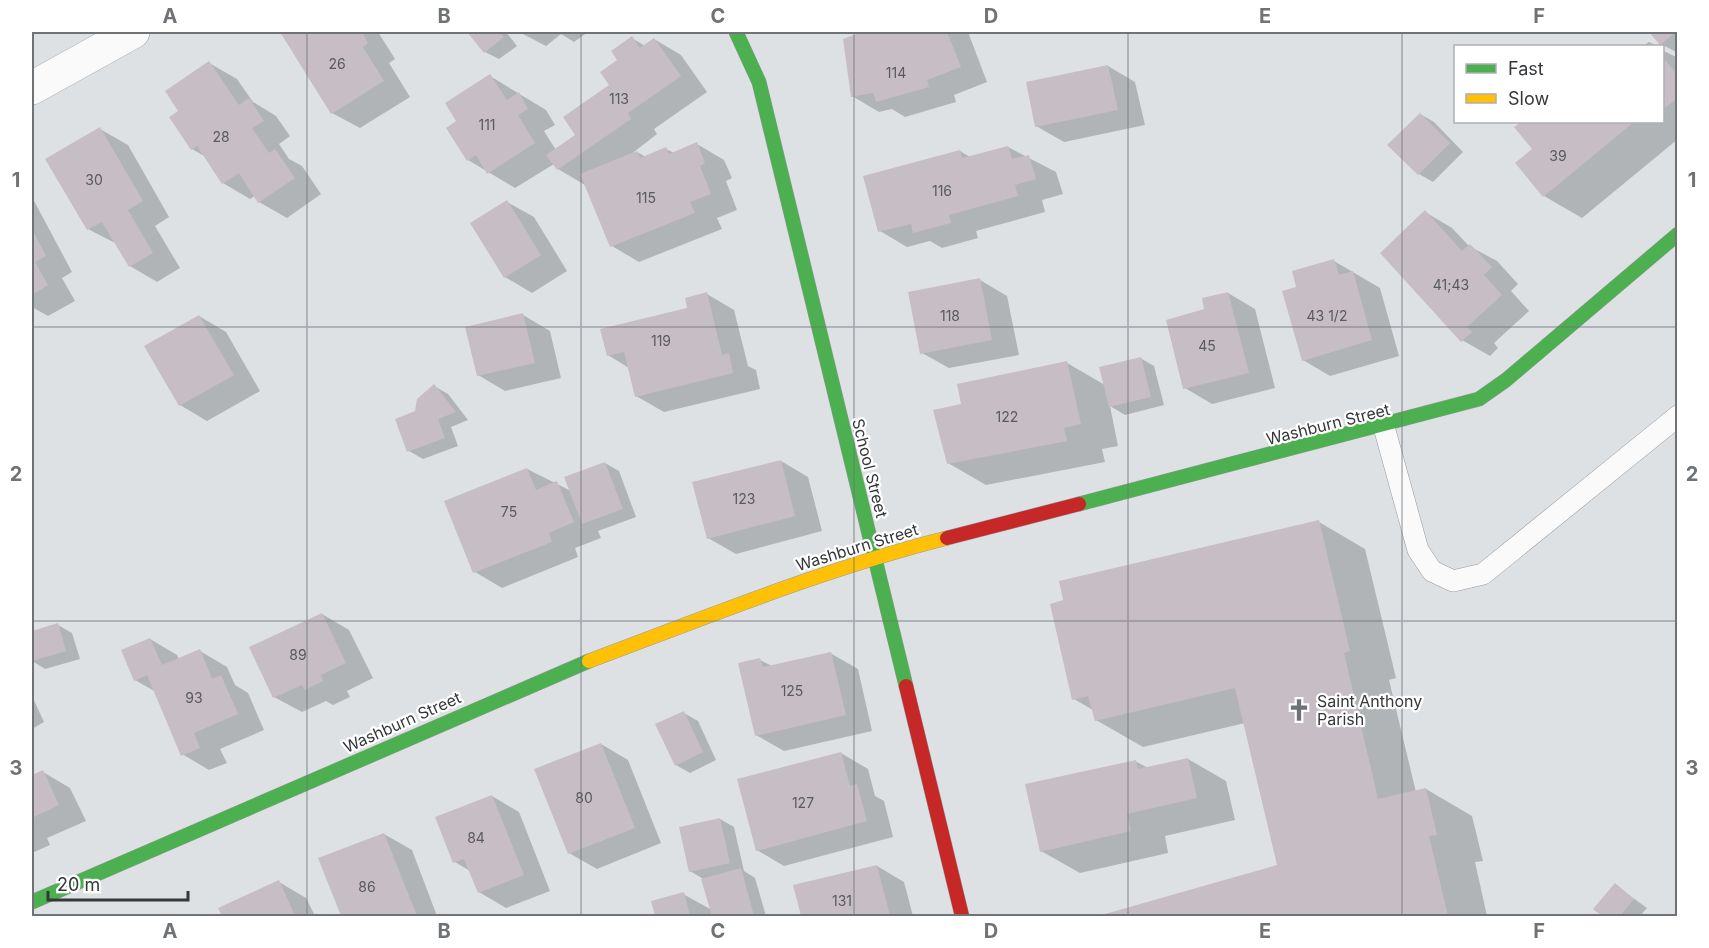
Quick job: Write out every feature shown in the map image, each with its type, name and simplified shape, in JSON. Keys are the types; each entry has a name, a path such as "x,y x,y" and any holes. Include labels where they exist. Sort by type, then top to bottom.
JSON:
{"street":[{"path":"32,88 90,42 133,32"},
{"name":"School Street","path":"736,32 759,82 962,916"},
{"name":"Washburn Street","path":"32,902 552,675 799,582 875,556 1447,411 1479,399 1506,380 1677,234"}],"lane":[{"path":"1384,427 1418,550 1432,571 1453,581 1483,574 1677,416"}],"building":[{"path":"280,32 362,32 368,43 363,47 384,81 331,114"},
{"path":"467,32 499,32 504,37 484,53"},
{"path":"862,32 947,32 961,67 927,80 929,87 876,102 873,93 851,97 843,39"},
{"path":"1649,32 1676,32 1660,45"},
{"path":"632,36 640,48 654,38 681,76 628,113 631,119 557,170 546,155 575,135 563,117 609,85 600,72 617,60 611,51"},
{"path":"1664,59 1678,75 1678,98 1664,108"},
{"path":"209,61 239,105 249,98 264,121 252,128 269,153 275,149 295,178 258,203 239,173 222,184 197,146 191,150 169,117 178,111 165,91"},
{"path":"1108,65 1118,110 1035,127 1026,82"},
{"path":"490,74 507,100 519,92 528,109 518,115 535,143 487,174 476,155 467,161 446,128 456,121 445,103"},
{"path":"1420,113 1450,143 1418,175 1387,145"},
{"path":"1520,123 1633,123 1543,197 1515,163 1532,149 1514,127"},
{"path":"100,127 143,201 128,210 153,253 129,267 102,222 87,230 45,159"},
{"path":"697,142 705,163 700,166 711,194 690,202 695,213 610,247 580,174 637,151 640,158 666,147 669,154"},
{"path":"1008,146 1012,159 1029,155 1036,179 1015,185 1018,196 949,215 951,223 913,233 911,224 878,232 863,176 960,150 962,158"},
{"path":"507,200 541,255 504,278 470,223"},
{"path":"1425,210 1462,251 1470,244 1492,267 1484,275 1502,295 1467,327 1472,332 1461,342 1380,253"},
{"path":"32,229 46,256 35,262 48,285 32,295"},
{"path":"1334,259 1339,275 1353,271 1372,340 1302,361 1282,291 1296,287 1292,271"},
{"path":"980,278 992,340 920,354 908,292"},
{"path":"707,292 722,355 729,353 733,373 635,397 624,352 607,356 600,329 687,308 685,298"},
{"path":"1228,292 1249,373 1183,389 1166,320 1204,309 1202,298"},
{"path":"523,313 535,363 477,376 465,327"},
{"path":"199,315 234,375 179,406 144,346"},
{"path":"1141,357 1151,397 1109,407 1099,367"},
{"path":"1067,361 1081,424 1064,428 1067,441 947,464 933,410 961,404 957,384"},
{"path":"434,384 456,412 438,419 445,438 407,452 395,419 415,411 417,399"},
{"path":"781,460 795,516 707,539 692,482"},
{"path":"605,462 623,509 582,524 564,477"},
{"path":"527,468 536,490 557,481 574,522 549,533 552,542 473,573 444,501"},
{"name":"Saint Anthony Parish","path":"1319,520 1350,651 1344,653 1378,799 1426,788 1437,835 1429,836 1448,916 1105,916 1105,914 1277,865 1235,688 1095,721 1088,696 1072,700 1050,604 1063,600 1059,581"},
{"path":"322,613 346,663 321,675 323,681 305,690 302,685 273,698 249,647"},
{"path":"58,623 66,651 32,661 32,631"},
{"path":"150,638 162,665 200,649 212,679 221,675 238,714 194,733 200,748 181,756 147,675 134,681 121,650"},
{"path":"831,652 846,715 755,736 738,663 760,658 763,667"},
{"path":"684,711 703,752 675,766 655,724"},
{"path":"601,743 635,828 568,854 534,769"},
{"path":"841,752 850,786 857,784 867,821 756,851 737,779"},
{"path":"1188,758 1197,798 1127,814 1131,831 1040,852 1025,784 1136,760 1138,769"},
{"path":"43,770 59,805 32,818 32,775"},
{"path":"492,795 524,875 478,893 464,859 453,863 435,817"},
{"path":"720,818 730,863 689,872 679,827"},
{"path":"384,833 417,916 341,916 318,858"},
{"path":"877,865 890,916 801,916 793,885"},
{"path":"741,868 754,916 712,916 701,879"},
{"path":"279,880 295,916 222,916 218,908"},
{"path":"1615,883 1634,899 1620,916 1602,916 1593,909"},
{"path":"684,892 690,916 655,916 651,901"}],"traffic: fast":[{"path":"736,32 759,82 906,686"},
{"path":"1079,504 1479,399 1506,380 1678,234"},
{"path":"32,902 589,661"}],"traffic: slow":[{"path":"589,661 811,579 947,538"}],"traffic: jam":[{"path":"947,538 1079,504"},
{"path":"906,686 962,916"}],"place":[{"name":"Saint Anthony Parish","path":"1299,710"}]}
